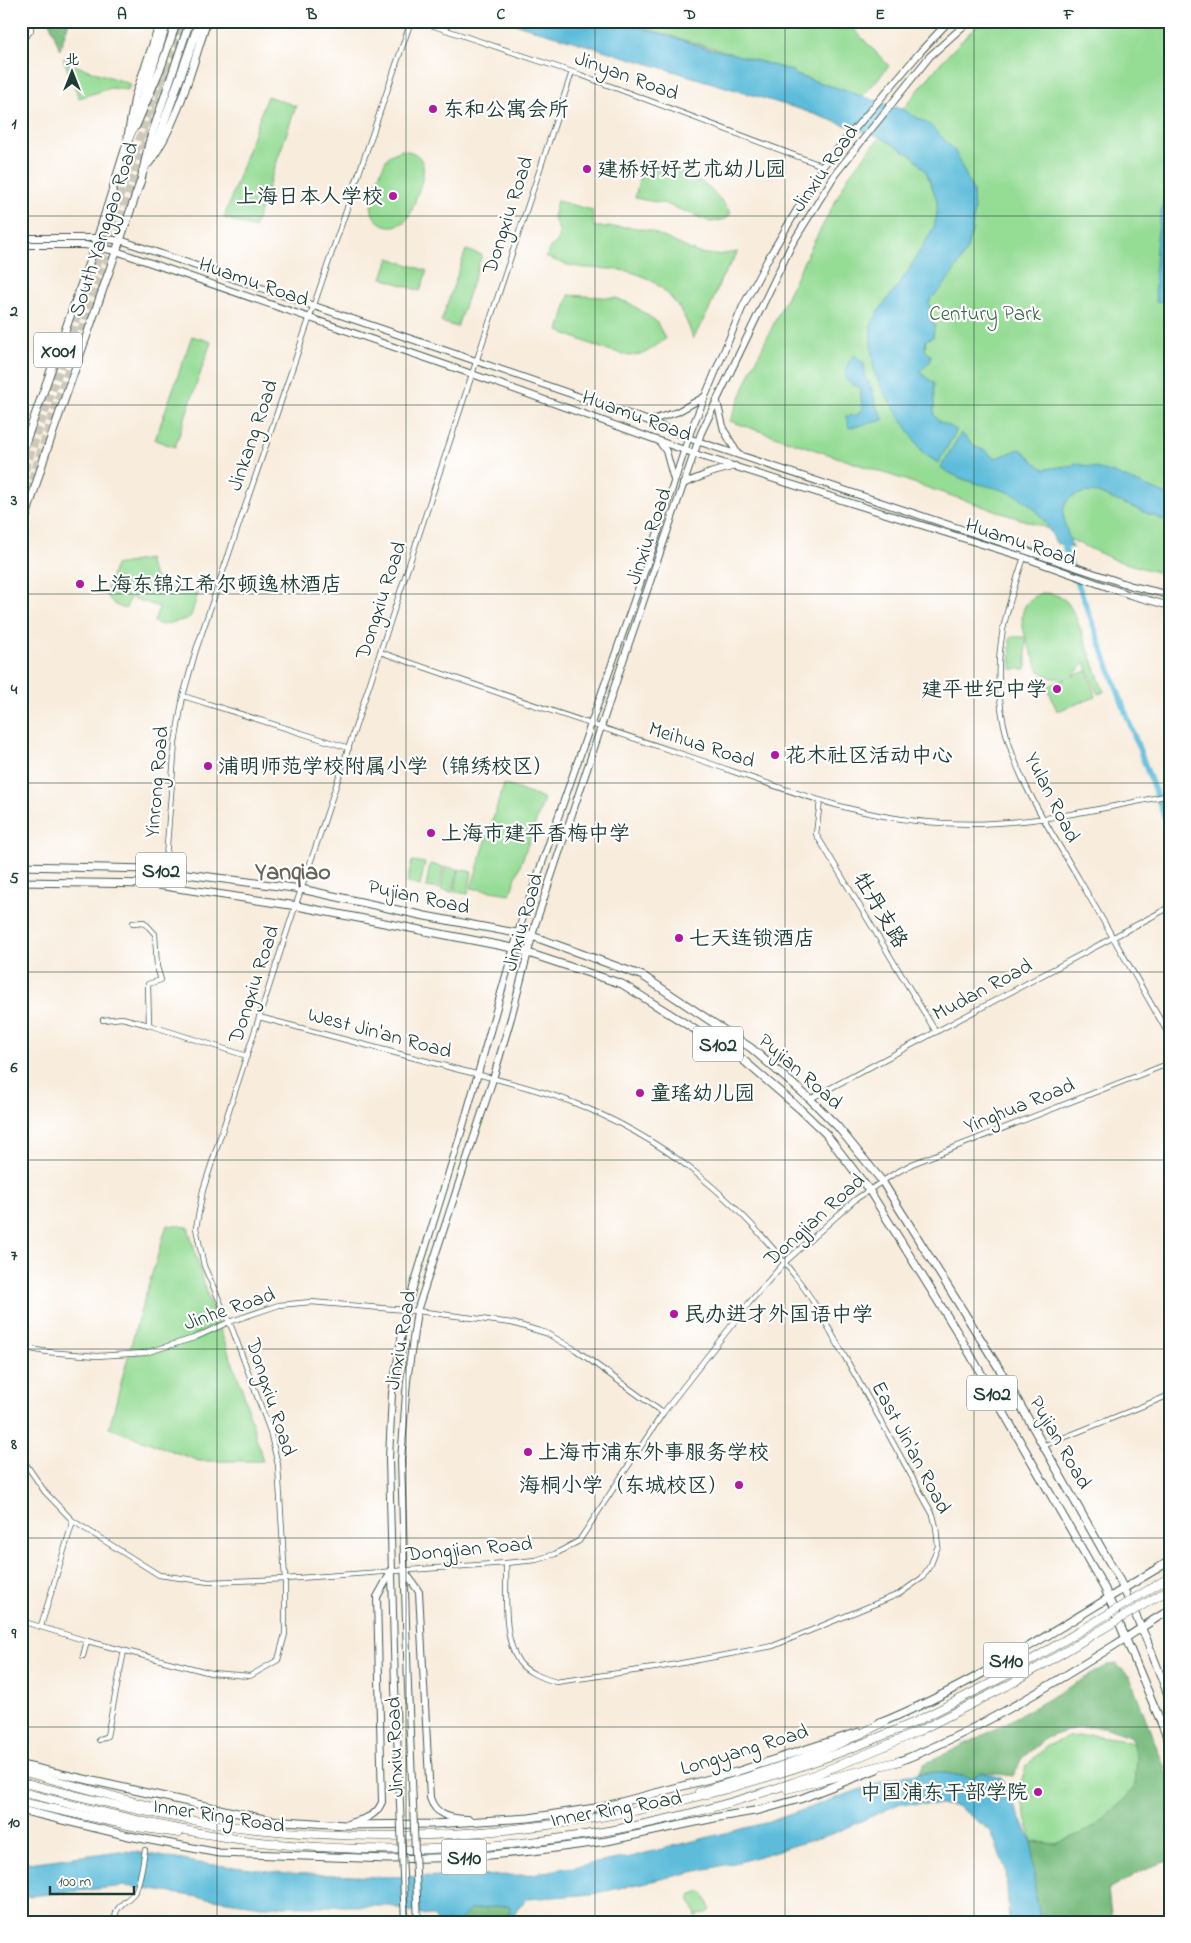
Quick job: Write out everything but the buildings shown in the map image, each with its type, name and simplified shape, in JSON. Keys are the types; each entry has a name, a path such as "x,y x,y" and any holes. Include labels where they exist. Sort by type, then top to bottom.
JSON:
{"highway":[{"path":"127,142 167,21"},
{"path":"143,171 159,136 200,21"},
{"name":"Inner Ring Road","path":"21,1782 135,1809 226,1826 310,1834 443,1834 540,1827 637,1812 689,1800 774,1776 827,1758 913,1723 1003,1677 1170,1577"},
{"name":"Inner Ring Road","path":"21,1792 133,1819 225,1837 281,1844 344,1848 469,1846 531,1841 606,1831 683,1815 831,1769 917,1732 1007,1686 1170,1589"},
{"path":"637,1812 794,1762 848,1740 884,1722"},
{"path":"736,1800 900,1761"},
{"path":"21,1771 226,1826"},
{"path":"21,1802 137,1827 225,1837"}],"main road":[{"name":"X001","path":"127,142 135,97 161,21"},
{"name":"South Yanggao Road","path":"21,454 98,238 127,142 144,109 177,21"},
{"name":"South Yanggao Road","path":"21,533 22,525 143,171 149,143 190,21"},
{"name":"X001","path":"143,171 170,129 207,21"},
{"name":"Jinxiu Road","path":"405,1922 395,1687 389,1458 392,1393 406,1310 459,1140 513,948 675,481 688,438 704,397 743,306 822,166 949,21"},
{"name":"Jinxiu Road","path":"418,1922 404,1569 402,1451 407,1381 417,1311 493,1079 532,936 699,440 792,244 836,173 930,56 969,21"},
{"name":"Huamu Road","path":"21,238 98,238 119,241 476,361 649,421 688,438 699,440 1132,586 1170,595"},
{"name":"Huamu Road","path":"21,245 95,246 116,251 685,450 1023,557 1090,581 1170,606"},
{"path":"649,421 677,412 704,397"},
{"path":"716,402 724,430 737,453"},
{"path":"659,440 666,451 675,481"},
{"path":"683,484 710,473 736,466"},
{"name":"Pujian Road","path":"21,866 148,869 301,889 532,936 643,976 751,1048 810,1099 837,1126 882,1181 1004,1378 1124,1588"},
{"name":"Pujian Road","path":"21,882 151,884 297,906 513,948 622,984 742,1059 826,1134 869,1190 959,1335 1110,1598"},
{"name":"Longyang Road","path":"21,1765 260,1818 293,1822 434,1824 514,1819 602,1807 766,1763 884,1722 982,1674 1170,1561"},
{"path":"404,1569 419,1592 431,1803 439,1812 451,1818 514,1819"},
{"path":"345,1824 371,1816 382,1802 377,1597 392,1571"},
{"name":"S102","path":"1124,1588 1170,1700"},
{"name":"S102","path":"1110,1598 1170,1744"},
{"name":"S110","path":"21,1810 129,1836 219,1854 389,1859 532,1851 607,1841 719,1816 760,1810 807,1796 900,1761 947,1740 998,1713 1127,1638 1170,1610"}],"street":[{"path":"21,41 31,31 31,21"},
{"name":"Jinkang Road","path":"183,696 196,650 411,21"},
{"name":"Jinyan Road","path":"418,21 572,72 822,166"},
{"name":"Dongxiu Road","path":"23,1622 87,1641 211,1673 250,1676 278,1660 285,1634 285,1579 278,1465 270,1431 229,1322 204,1266 196,1228 203,1190 572,72"},
{"name":"Yulan Road","path":"1026,549 1003,624 999,661 1000,696 1005,730 1012,753 1044,819 1170,1037"},
{"name":"Meihua Road","path":"380,652 820,801 875,815 941,823 991,823 1044,819 1170,795"},
{"path":"183,696 349,748"},
{"name":"Yinrong Road","path":"165,871 175,743 183,696"},
{"name":"牡丹支路","path":"820,801 816,834 936,1032"},
{"name":"Mudan Road","path":"810,1099 1170,907"},
{"path":"132,923 144,922 154,934 160,980 148,984 149,1025"},
{"name":"West Jin'an Road","path":"259,1017 493,1079"},
{"path":"102,1020 122,1018 247,1056"},
{"name":"Yinghua Road","path":"882,1181 912,1164 1170,1063"},
{"name":"East Jin'an Road","path":"493,1079 575,1104 614,1121 651,1141 725,1196 753,1224 796,1277 827,1326 933,1515 938,1546 931,1564 922,1578 899,1594 773,1646 661,1667 556,1682 543,1678 520,1663 509,1642 506,1563"},
{"name":"Dongjian Road","path":"21,1457 45,1492 73,1521 159,1575 209,1582 285,1579 506,1563 536,1560 555,1554 579,1541 663,1413 784,1263 882,1181"},
{"name":"Jinhe Road","path":"21,1347 47,1352 97,1356 145,1353 194,1338 229,1322 279,1305 311,1302 417,1311 512,1324 546,1333 576,1350 663,1413"},
{"path":"1043,1446 1170,1395"},
{"path":"41,1626 73,1521"},
{"path":"21,1632 23,1622"},
{"path":"83,1656 87,1641"},
{"path":"99,1740 108,1736 124,1651"},
{"path":"116,1922 114,1918 119,1906 136,1892 145,1850"}],"green space":[{"path":"49,21 69,21 60,50"},
{"path":"621,21 846,21 889,66 863,96 796,75 793,71"},
{"name":"Century Park","path":"981,21 1170,21 1170,576 1115,560 1041,526 730,421 752,369 803,263 849,175 943,60"},
{"path":"63,58 71,64 130,84 128,90 111,88 79,98"},
{"path":"267,96 296,106 254,228 224,218"},
{"path":"402,150 412,152 418,156 422,161 423,175 412,211 408,217 404,222 394,226 387,226 377,220 373,213 371,205 372,196 386,160 390,155"},
{"path":"643,160 682,171 703,183 722,201 731,213 726,219 711,222 666,204 635,198"},
{"path":"557,201 592,210 594,227 631,227 648,230 698,253 716,255 738,252 721,279 710,308 693,339 684,316 677,305 669,295 650,280 626,271 575,267 546,257 550,247 559,238 559,230 553,218"},
{"path":"466,250 482,255 457,327 441,322"},
{"path":"389,258 427,271 420,291 382,278"},
{"path":"569,295 616,298 631,304 656,321 665,338 645,353 630,356 598,347 559,331"},
{"path":"192,336 211,342 175,447 155,440"},
{"path":"148,559 151,569 160,581 172,588 198,593 191,616 187,619 162,625 154,622 159,607 130,597 126,609 115,605 105,594 115,565"},
{"path":"1041,593 1060,597 1070,607 1081,629 1104,692 1098,694 1084,661 1082,667 1072,676 1087,671 1096,697 1057,711 1047,686 1066,679 1052,678 1039,671 1023,628 1022,617 1024,608 1030,600"},
{"path":"1010,637 1026,637 1026,669 1011,669"},
{"path":"504,784 544,799 510,894 471,888"},
{"path":"412,861 425,863 420,886 407,883"},
{"path":"430,864 443,867 439,889 426,887"},
{"path":"445,867 458,869 453,892 441,890"},
{"path":"459,869 472,872 468,894 455,892"},
{"path":"167,1225 188,1227 209,1301 241,1385 263,1461 199,1461 109,1428 137,1323"},
{"path":"1117,1664 1130,1677 1170,1782 1170,1860 1147,1868 1108,1890 1112,1922 1041,1922 1035,1891 1032,1842 1056,1844 1093,1828 1121,1803 1135,1787 1137,1755 1130,1736 1104,1727 1079,1727 1046,1738 1022,1758 1013,1776 982,1772 972,1778 939,1772 918,1773 924,1764 990,1732 1108,1665"},
{"path":"1090,1735 1121,1739 1131,1743 1138,1752 1135,1787 1121,1803 1093,1828 1056,1844 1032,1842 1019,1789 1026,1766 1047,1746 1068,1737"},
{"path":"702,1892 705,1894 710,1909 708,1912 696,1916 690,1898 692,1895"},
{"path":"509,1905 510,1910 505,1922 458,1922 470,1910"}],"water":[{"path":"506,21 621,21 710,49 793,71 796,75 902,109 930,125 955,151 973,191 974,210 972,231 967,249 957,267 942,288 930,300 929,304 932,312 928,315 935,325 933,337 926,340 925,349 931,355 930,362 920,371 934,383 934,415 939,421 957,430 938,463 923,453 886,396 874,372 871,344 871,326 878,312 907,273 934,227 937,200 926,172 913,156 880,137 799,109"},
{"path":"1170,171 1170,297 1164,301 1156,302 1157,236"},
{"path":"854,355 864,363 865,376 873,391 875,403 884,420 849,428 846,416 857,415 862,409 860,387 853,385 845,379 847,365"},
{"path":"961,433 976,447 986,451 994,458 1021,449 1044,469 1074,465 1075,463 1111,472 1170,496 1170,523 1098,493 1079,494 1069,500 1065,505 1064,511 1065,526 1072,548 1056,543 1040,516 1019,497 963,479 947,472 941,467"},
{"path":"939,1772 972,1778 981,1772 1001,1778 1032,1842 1035,1891 1041,1922 1009,1922 1006,1870 990,1830 957,1806 901,1803 832,1834 743,1861 592,1894 527,1899 519,1907 511,1922 505,1922 510,1910 509,1905 470,1910 458,1922 437,1922 434,1917 390,1906 261,1906 125,1886 21,1897 21,1864 120,1851 137,1852 199,1863 286,1873 379,1877 526,1875 630,1857 769,1822 898,1776"}],"waterway":[{"path":"1061,538 1170,832"}],"tunnel":[{"path":"21,514 186,21"},
{"path":"21,481 166,63"}],"place":[{"name":"东和公寓会所","path":"433,109"},
{"name":"建桥好好艺术幼儿园","path":"587,169"},
{"name":"上海日本人学校","path":"393,196"},
{"name":"上海东锦江希尔顿逸林酒店","path":"80,584"},
{"name":"建平世纪中学","path":"1057,689"},
{"name":"花木社区活动中心","path":"775,755"},
{"name":"浦明师范学校附属小学（锦绣校区）","path":"208,766"},
{"name":"上海市建平香梅中学","path":"431,833"},
{"name":"七天连锁酒店","path":"679,938"},
{"name":"童瑶幼儿园","path":"640,1093"},
{"name":"民办进才外国语中学","path":"674,1314"},
{"name":"上海市浦东外事服务学校","path":"528,1452"},
{"name":"海桐小学（东城校区）","path":"739,1485"},
{"name":"中国浦东干部学院","path":"1038,1792"}],"district":[{"name":"Yanqiao","path":"293,871"}]}
